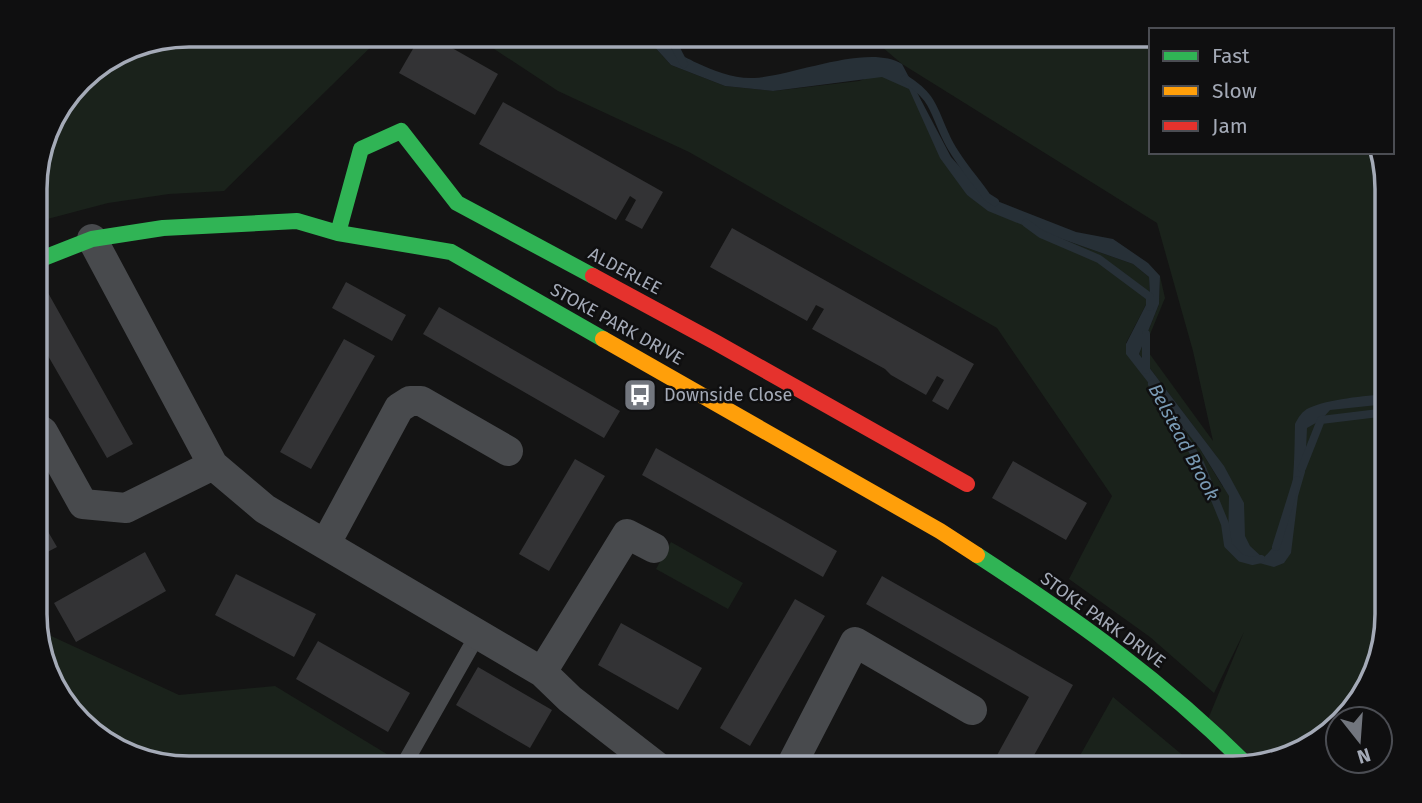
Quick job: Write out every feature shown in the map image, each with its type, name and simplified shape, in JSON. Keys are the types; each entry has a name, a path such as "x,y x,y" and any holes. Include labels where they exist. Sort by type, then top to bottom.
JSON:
{"street":[{"name":"ALDERLEE","path":"338,233 361,149 401,131 457,202 715,342 967,484"},
{"name":"STOKE PARK DRIVE","path":"47,257 92,239 163,228 297,220 338,233 451,252 910,513 1070,616 1135,664 1206,724 1237,755"},
{"path":"92,239 213,465 265,509 542,673 570,699 643,756"},
{"path":"326,543 399,408 410,401 421,401 508,451"},
{"path":"47,439 83,503 126,508 213,465"},
{"path":"542,673 626,534 654,548"},
{"path":"796,755 855,642 972,710"}],"lane":[{"path":"408,756 478,634"}],"shaded area":[{"path":"371,47 224,191 169,194 108,203 47,219 48,170 58,135 82,96 118,66 143,55 170,48"},
{"path":"491,47 655,47 671,65 725,86 774,91 859,81 882,73 913,84 967,195 1025,226 1133,264 1149,277 1150,297 1126,343 1200,449 1223,487 1217,457 1139,354 1159,304 1160,276 1165,298 1146,344 1149,353 1213,441 1193,351 1157,223 902,64 882,47 1149,47 1149,154 1370,154 1374,180 1374,633 1364,668 1345,700 1341,705 1324,705 1324,723 1296,741 1261,753 1234,755 1206,724 1244,632 1214,693 1150,637 1069,579 1112,496 997,328 689,152 558,91"},
{"path":"655,47 669,47 717,72 739,77 770,76 830,62 870,57 887,58 902,64 951,157 987,197 1076,232 1113,239 1148,263 1160,276 1159,304 1139,354 1224,466 1244,503 1245,536 1250,546 1263,558 1274,546 1287,514 1293,477 1295,424 1300,415 1309,408 1326,402 1374,395 1374,405 1330,410 1321,420 1307,428 1305,472 1298,496 1291,553 1284,563 1274,567 1233,552 1228,545 1229,496 1200,449 1126,354 1126,344 1150,297 1149,277 1133,264 988,211 967,195 940,158 909,89 882,77 773,91 725,86 671,65"},
{"path":"671,542 743,583 728,609 656,569"},
{"path":"48,635 179,695 275,686 390,756 189,756 170,755 135,745 103,726 71,693 55,660"},
{"path":"1113,697 1183,755 1080,755"}],"building":[{"path":"414,47 450,47 498,74 475,115 399,73"},
{"path":"503,102 663,192 642,229 625,220 636,200 630,196 616,220 479,144"},
{"path":"732,228 974,364 948,410 932,401 944,380 937,376 926,395 812,329 824,309 816,305 807,321 710,267"},
{"path":"346,282 406,315 392,341 332,308"},
{"path":"47,291 133,444 107,458 47,354"},
{"path":"439,307 620,411 604,438 423,334"},
{"path":"344,339 375,356 311,469 280,452"},
{"path":"656,448 837,551 823,577 642,475"},
{"path":"575,459 605,476 549,571 519,554"},
{"path":"1013,461 1087,503 1066,540 992,498"},
{"path":"47,530 57,547 47,552"},
{"path":"145,552 166,591 76,642 54,603"},
{"path":"236,574 316,614 294,657 215,615"},
{"path":"882,576 1073,685 1034,755 997,755 1029,697 866,604"},
{"path":"795,599 825,616 750,746 720,728"},
{"path":"621,623 702,668 678,710 598,665"},
{"path":"318,641 410,693 388,732 296,679"},
{"path":"478,667 552,710 530,748 456,705"}],"waterway":[{"name":"Belstead Brook","path":"675,47 684,64"},
{"name":"Belstead Brook","path":"905,79 927,98 954,153 987,197 995,202"},
{"name":"Belstead Brook","path":"1026,223 1041,234 1099,259 1150,297 1150,307"},
{"name":"Belstead Brook","path":"1146,334 1146,370"},
{"name":"Belstead Brook","path":"1152,384 1200,463 1225,524 1228,545 1241,558 1252,561 1261,559"},
{"name":"Belstead Brook","path":"1302,468 1321,420 1374,414"},
{"name":"Belstead Brook","path":"1276,547 1297,480"}],"traffic: fast":[{"path":"338,233 361,149 401,131 457,203 593,276"},
{"path":"47,257 92,239 163,228 297,221 338,233 451,252 603,339"},
{"path":"977,555 1050,603 1118,653 1184,706 1237,755"}],"traffic: slow":[{"path":"603,339 940,531 977,555"}],"traffic: jam":[{"path":"593,276 967,484"}],"place":[{"name":"Downside Close","path":"640,395"}]}
